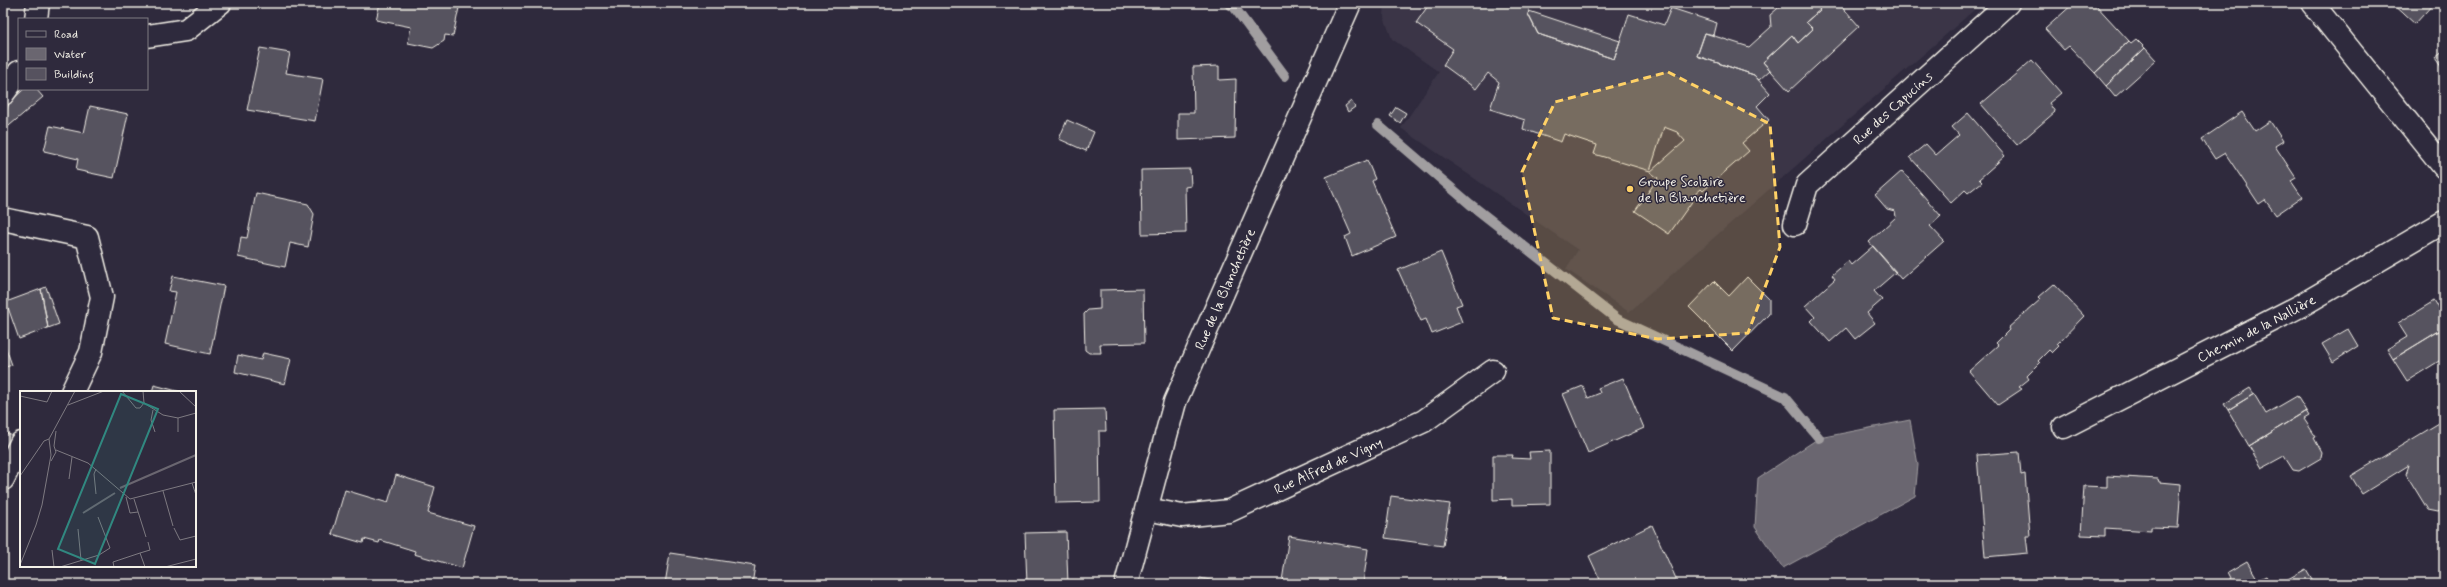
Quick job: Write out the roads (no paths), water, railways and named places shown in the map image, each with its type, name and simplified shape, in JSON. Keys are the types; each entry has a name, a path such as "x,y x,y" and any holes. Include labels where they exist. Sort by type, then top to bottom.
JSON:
{"street":[{"path":"36,18 38,3"},
{"path":"148,36 186,30 220,3"},
{"name":"Rue de la Blanchetière","path":"1126,584 1175,402 1350,3"},
{"name":"Rue des Capucins","path":"1795,224 1807,185 2008,3"},
{"path":"2312,3 2444,167"},
{"path":"3,94 18,73"},
{"path":"3,219 87,237 102,297 91,352 72,391"},
{"name":"Chemin de la Nallière","path":"2064,428 2302,305 2444,222"},
{"name":"Rue Alfred de Vigny","path":"1147,509 1182,516 1229,511 1424,421 1493,371"},
{"path":"3,479 20,446"}],"water":[{"path":"1910,420 1918,465 1915,496 1783,568 1755,527 1758,478 1819,438"}],"waterway":[{"path":"1228,3 1234,7 1285,76"},
{"path":"1378,125 1470,204 1617,319 1785,397 1819,438"}],"place":[{"name":"Groupe Scolaire de la Blanchetière","path":"1630,189"}]}
